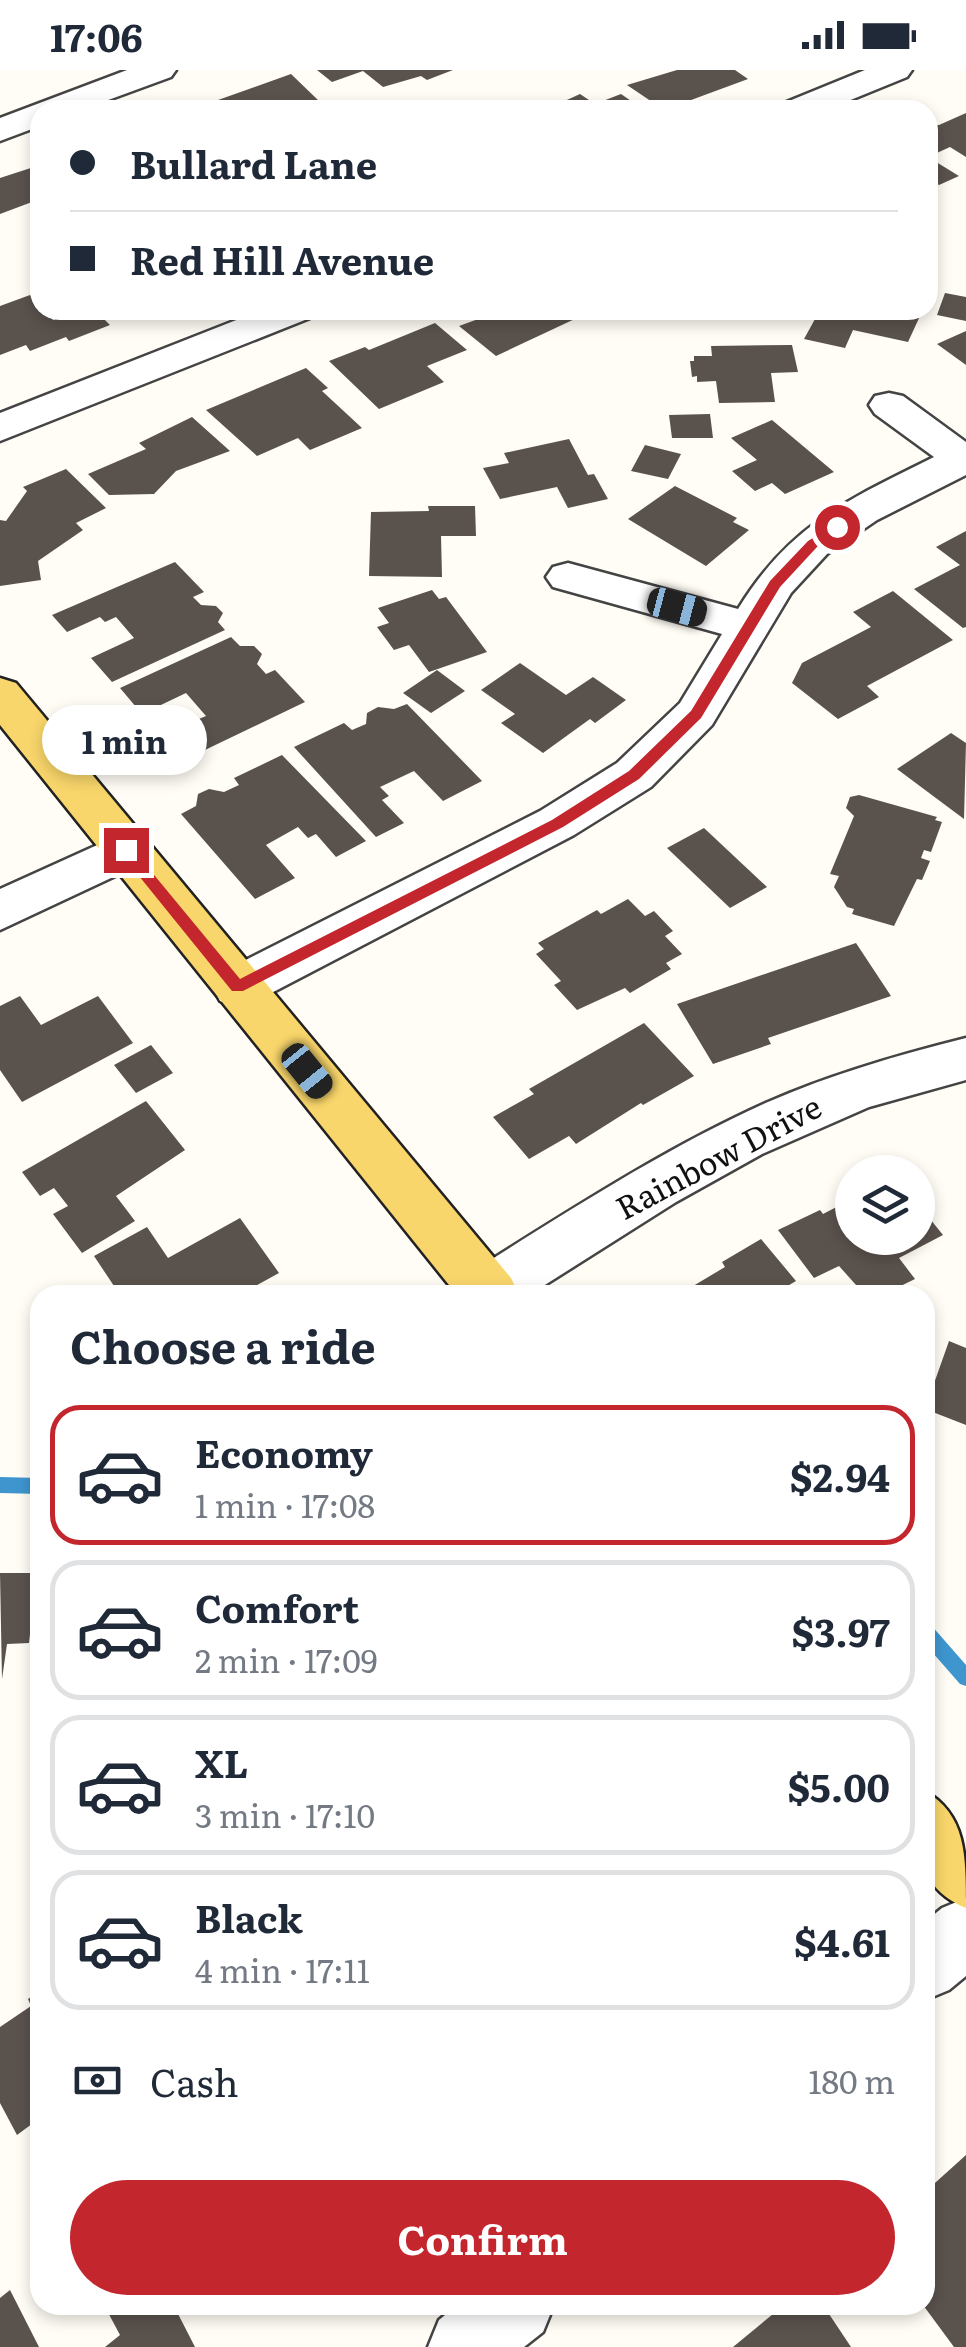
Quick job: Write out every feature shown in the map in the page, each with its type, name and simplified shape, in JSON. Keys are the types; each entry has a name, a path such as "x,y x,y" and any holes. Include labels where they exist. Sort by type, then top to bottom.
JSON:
{"main road":[{"path":"0,694 482,1285"},
{"path":"935,1836 966,1874"}],"street":[{"path":"57,70 87,94"},
{"path":"73,100 159,70"},
{"path":"821,100 896,70"},
{"path":"0,130 30,118"},
{"path":"0,428 271,320"},
{"path":"238,986 558,823 634,775 696,714 775,584 812,544 862,510 964,458 889,404"},
{"path":"568,576 750,627"},
{"path":"0,911 126,850"},
{"name":"Rainbow Drive","path":"501,1285 670,1177 746,1136 836,1097 966,1059"},
{"path":"935,1958 966,1932"},
{"path":"466,2347 504,2315"}],"building":[{"path":"317,70 453,70 427,80 421,76 383,87 363,71 332,82"},
{"path":"677,70 735,70 748,79 691,100 649,100 627,85"},
{"path":"291,74 318,100 218,100"},
{"path":"580,94 589,100 567,100"},
{"path":"621,94 630,100 605,100"},
{"path":"966,113 966,157 950,147 938,152 938,125"},
{"path":"938,163 959,176 939,185"},
{"path":"30,168 30,203 0,214 0,178"},
{"path":"945,293 966,297 966,321 938,312"},
{"path":"30,295 30,320 105,320 110,325 69,341 66,337 30,351 26,345 0,355 0,306"},
{"path":"476,320 573,320 496,356 459,326"},
{"path":"814,320 918,320 908,342 853,330 845,348 804,339"},
{"path":"435,323 467,350 427,366 444,382 379,409 329,361 365,347 369,350"},
{"path":"966,331 966,365 937,344"},
{"path":"792,345 798,372 771,373 775,402 719,403 716,381 697,382 697,376 692,377 690,361 694,361 694,356 712,356 711,346"},
{"path":"306,368 328,388 322,391 362,428 310,450 298,438 257,456 206,410"},
{"path":"710,414 713,438 672,438 669,415"},
{"path":"192,417 230,451 176,471 154,494 109,495 88,474 146,449 139,443"},
{"path":"772,420 834,472 785,494 772,483 755,491 732,471 757,460 731,438"},
{"path":"569,439 588,475 594,474 608,499 568,508 557,487 500,499 483,468 509,463 504,453"},
{"path":"645,445 681,454 668,479 631,471"},
{"path":"66,469 106,508 76,523 83,530 38,561 41,580 0,586 0,520 6,521 27,491 23,487"},
{"path":"675,486 737,518 733,522 749,530 706,566 628,519"},
{"path":"428,506 475,506 476,536 441,536 442,577 369,576 371,512 429,511"},
{"path":"966,531 963,628 914,589 960,565 936,547"},
{"path":"175,562 204,592 193,597 201,605 216,606 223,613 218,622 225,630 112,682 91,658 134,638 116,617 105,622 100,617 67,632 52,615"},
{"path":"432,590 439,599 446,597 487,652 429,672 409,645 394,650 377,627 389,623 378,608"},
{"path":"893,591 953,640 867,686 879,697 838,719 792,683 802,663 871,627 853,612"},
{"path":"231,637 240,646 254,646 262,654 257,664 266,674 275,670 305,702 184,760 168,742 199,727 194,721 206,716 186,693 142,714 120,688"},
{"path":"520,663 566,695 593,677 626,700 595,723 590,719 543,753 501,723 515,714 481,690"},
{"path":"437,670 465,691 431,713 403,693"},
{"path":"407,704 482,781 443,801 414,771 380,787 389,796 382,800 404,823 376,837 294,747 344,723 352,730 366,724 367,713 378,707 394,709"},
{"path":"951,733 966,743 964,819 897,769"},
{"path":"282,755 366,841 336,857 316,834 308,838 298,827 266,845 295,878 255,899 181,814 196,806 198,794 209,789 224,792 239,785 234,778"},
{"path":"859,795 937,817 935,820 942,822 931,852 924,850 921,858 930,861 922,880 917,879 894,926 852,914 854,909 847,907 834,887 839,876 830,874 854,816 846,808 850,797"},
{"path":"704,828 767,887 730,908 667,848"},
{"path":"628,899 645,916 654,911 673,931 665,936 682,954 666,963 671,969 630,993 625,988 577,1010 554,985 561,981 536,954 544,949 538,943 597,910 601,914"},
{"path":"856,943 891,996 768,1038 771,1044 713,1064 677,1004"},
{"path":"20,996 41,1025 98,996 133,1043 22,1102 0,1070 0,1006"},
{"path":"644,1023 694,1076 641,1103 576,1144 569,1136 529,1159 493,1117 534,1094 529,1089"},
{"path":"151,1045 173,1073 136,1093 114,1065"},
{"path":"146,1101 185,1150 116,1196 135,1221 82,1253 53,1214 68,1206 54,1188 40,1196 22,1172"},
{"path":"835,1208 835,1255 905,1255 899,1258 915,1279 903,1285 856,1285 839,1266 814,1278 778,1230 820,1210 823,1214"},
{"path":"240,1218 279,1273 257,1285 113,1285 94,1256 147,1227 168,1258"},
{"path":"761,1239 796,1281 789,1285 695,1285 725,1267 722,1262"},
{"path":"949,1341 966,1348 966,1425 935,1413 935,1381"},
{"path":"0,1573 30,1573 29,1643 7,1644 2,1679"},
{"path":"30,2007 30,2125 17,2135 0,2103 0,2027"},
{"path":"966,2155 966,2347 954,2347 930,2315 935,2315 935,2183"},
{"path":"10,2290 39,2347 0,2347 0,2298"},
{"path":"109,2315 179,2315 195,2347 105,2347 120,2335"},
{"path":"772,2315 830,2315 851,2347 733,2347"}],"waterway":[{"path":"0,1485 30,1486"},
{"path":"935,1642 966,1678"}],"route":[{"path":"126,850 238,986 558,823 634,775 696,714 775,584 812,544 837,527"}]}
